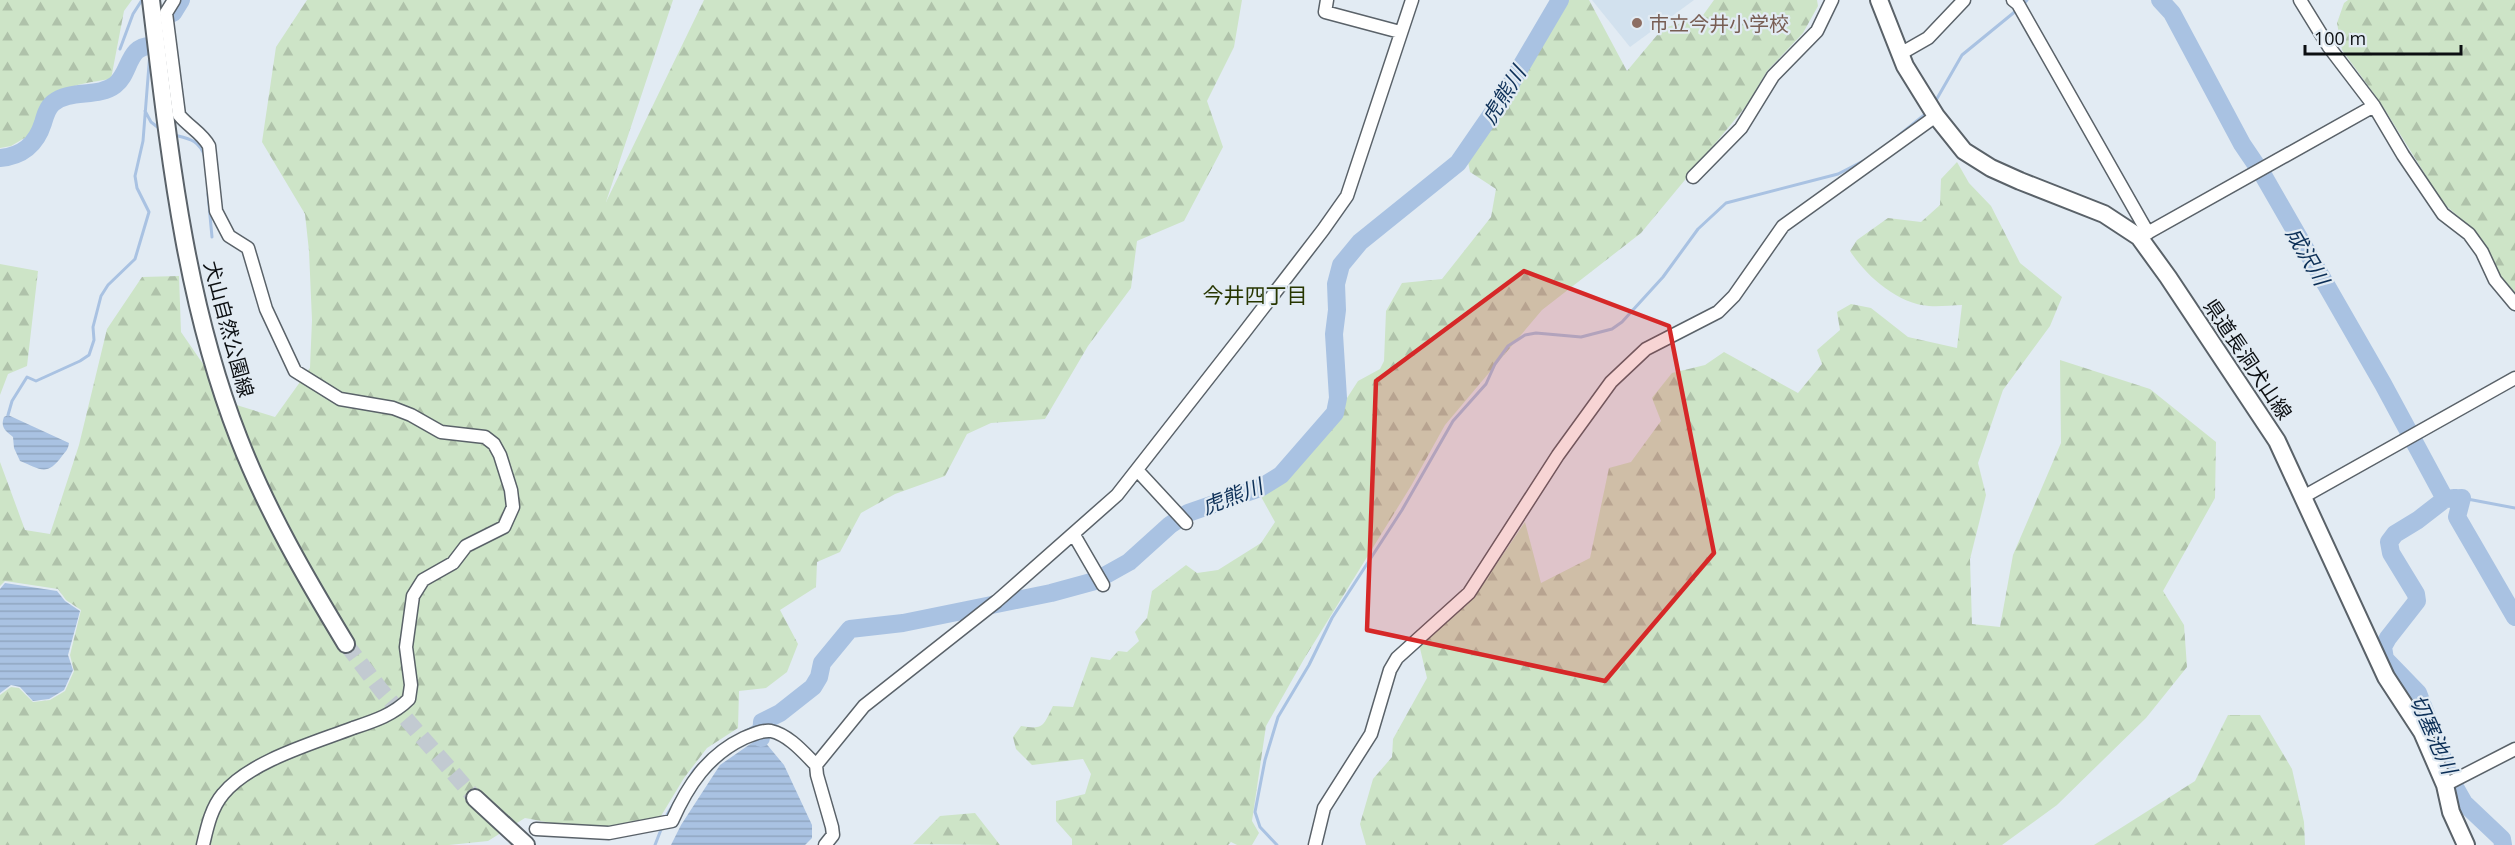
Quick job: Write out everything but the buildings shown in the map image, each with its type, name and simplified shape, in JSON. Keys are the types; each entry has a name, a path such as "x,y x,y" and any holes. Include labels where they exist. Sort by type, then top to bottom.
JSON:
{"main road":[{"name":"犬山自然公園線","path":"151,0 172,169 203,326 238,437 258,485 308,581 346,644"},
{"name":"県道長洞犬山線","path":"1879,0 1900,54 1932,110 1970,155 2020,181 2104,214 2143,235 2273,433 2389,682 2452,782 2451,812 2466,845"},
{"path":"475,798 526,845"}],"street":[{"path":"174,0 166,13 179,115 188,127 204,136 209,146 216,211 228,236 248,248 266,309 295,372 340,399 393,408 441,432 485,438 494,444 500,455 513,507 504,527 466,546 453,563 423,580 413,596 406,647 411,685 409,699 391,714 275,758 238,780 222,794 213,810 203,845"},
{"path":"1327,0 1325,12 1400,32"},
{"path":"816,765 864,706 993,604 1074,535 1117,495 1137,470 1347,196 1412,0"},
{"path":"1693,177 1741,128 1773,76 1816,32 1832,0"},
{"path":"1900,54 1928,38 1964,0"},
{"path":"2300,0 2329,47 2374,106 2403,155 2443,214 2469,234 2482,252 2495,280 2515,304"},
{"path":"2018,6 2143,235 2374,106"},
{"path":"1315,845 1324,808 1371,734 1390,670 1396,658 1469,593 1600,394 1646,349 1711,316 1730,301 1783,226 1932,110"},
{"path":"2303,497 2515,378"},
{"path":"1137,470 1186,523"},
{"path":"1074,535 1103,585"},
{"path":"536,829 609,833 672,821 688,788 702,770 722,751 762,732 784,737 816,765 833,835 825,845"},
{"path":"2452,782 2515,748"}],"highlighted area":[{"path":"1524,271 1669,326 1714,553 1605,681 1367,630 1376,381"}],"shaded area":[{"name":"市立今井小学校","path":"1592,0 1694,0 1630,47"}],"green space":[{"path":"0,0 132,0 124,11 111,79 84,83 64,91 49,105 38,130 11,146 0,148"},
{"path":"307,0 673,0 606,202 704,0 1242,0 1234,47 1207,101 1223,147 1184,221 1137,241 1131,288 1088,346 1045,419 991,423 967,434 945,476 895,494 861,513 840,552 817,562 816,587 780,610 798,644 787,672 766,688 739,691 738,728 707,748 684,778 661,816 635,825 583,829 525,818 488,841 449,845 0,845 0,695 11,687 19,688 33,702 50,700 65,691 74,671 70,655 81,610 66,600 58,589 5,581 0,586 0,462 25,530 50,534 79,445 107,329 142,277 179,276 181,332 230,403 275,417 310,368 312,320 305,214 262,142 276,47"},
{"path":"1565,0 1589,0 1627,71 1663,28 1701,18 1714,0 1817,0 1818,6 1803,33 1767,71 1747,105 1641,233 1542,310 1445,425 1411,486 1304,659 1266,726 1252,821 1259,833 1252,845 1237,845 1231,842 1228,845 1072,845 1072,839 1056,821 1056,801 1085,794 1091,774 1083,759 1032,765 1016,749 1013,737 1021,726 1039,727 1042,725 1053,706 1073,707 1091,657 1110,660 1118,651 1127,652 1139,641 1135,632 1147,618 1152,591 1186,565 1197,573 1218,570 1261,543 1275,522 1259,493 1280,480 1329,426 1358,381 1380,369 1384,361 1386,311 1402,283 1442,279 1491,217 1496,189 1470,172 1467,156 1522,73"},
{"path":"2348,0 2515,0 2515,294 2502,280 2476,232 2443,203 2380,102 2342,50 2337,23 2344,3"},
{"path":"1957,162 1969,183 1991,206 2020,263 2062,297 2050,326 2003,390 1978,463 1986,495 1970,559 1972,624 2000,627 2013,555 2061,443 2060,360 2150,389 2216,442 2215,498 2163,591 2184,625 2187,667 2146,718 2057,805 2002,845 1366,845 1360,824 1373,779 1392,757 1393,739 1427,678 1419,644 1474,597 1525,522 1541,583 1590,558 1609,468 1631,462 1661,421 1652,398 1672,373 1705,365 1724,352 1798,393 1822,364 1817,350 1840,330 1837,312 1851,304 1871,308 1908,337 1957,348 1962,305 1929,306 1906,300 1874,279 1850,251 1857,240 1888,218 1921,222 1940,205 1941,179"},
{"path":"0,264 38,271 27,366 8,374 0,395"},
{"path":"2228,715 2260,715 2292,769 2304,822 2305,845 2094,845 2195,781"},
{"path":"975,813 1000,845 913,844 940,816"}],"water":[{"path":"8,415 69,443 67,450 57,463 47,469 20,461 14,448 13,437 3,427 4,417"},
{"path":"5,583 57,591 65,601 80,611 68,655 73,670 64,690 49,699 33,701 20,687 11,685 0,693 0,589"},
{"path":"765,737 764,741 784,765 812,825 812,838 805,845 671,845 681,825 720,765 759,738"}],"waterway":[{"path":"120,49 133,14 142,0"},
{"path":"173,13 181,0"},
{"name":"虎熊川","path":"761,738 762,722 780,713 813,687 819,677 822,663 850,629 903,623 1051,593 1095,581 1129,562 1170,525 1188,513 1260,488 1281,475 1335,413 1338,398 1334,334 1337,310 1336,284 1341,265 1360,242 1458,163 1500,102 1560,0"},
{"path":"2022,6 2027,0"},
{"name":"成沢川","path":"2160,0 2172,13 2242,144 2263,175 2383,384 2445,499 2462,498"},
{"path":"1935,102 1962,55 2017,10"},
{"path":"0,158 15,155 32,143 53,103 67,96 101,91 115,85 124,74 134,54 145,47 153,46 161,33"},
{"path":"8,415 12,401 27,377 36,381 89,355 94,340 93,327 101,296 108,285 135,259 149,212 137,188 135,176 143,141 150,52"},
{"path":"145,111 151,122 160,129"},
{"path":"1898,136 1928,112"},
{"path":"174,135 197,144 205,157"},
{"path":"1277,845 1260,827 1255,812 1265,760 1278,717 1309,665 1332,618 1402,510 1453,421 1486,384 1495,364 1508,346 1525,335 1536,333 1581,337 1612,329 1622,322 1663,277 1698,229 1726,203 1838,174 1869,158"},
{"path":"208,194 212,237"},
{"name":"切塞池川","path":"2455,498 2445,499 2395,534 2389,542 2391,553 2416,594 2417,601 2383,647 2385,659 2418,693 2452,782 2464,803 2502,839 2503,845"},
{"path":"2462,498 2515,508"},
{"path":"2462,498 2457,517 2515,617"},
{"path":"744,732 762,722"},
{"path":"665,818 694,770 718,747"},
{"path":"655,845 662,827"}],"tunnel":[{"path":"346,644 381,690 475,798"}],"place":[{"name":"市立今井小学校","path":"1637,23"}],"district":[{"name":"今井四丁目","path":"1255,295"}]}
